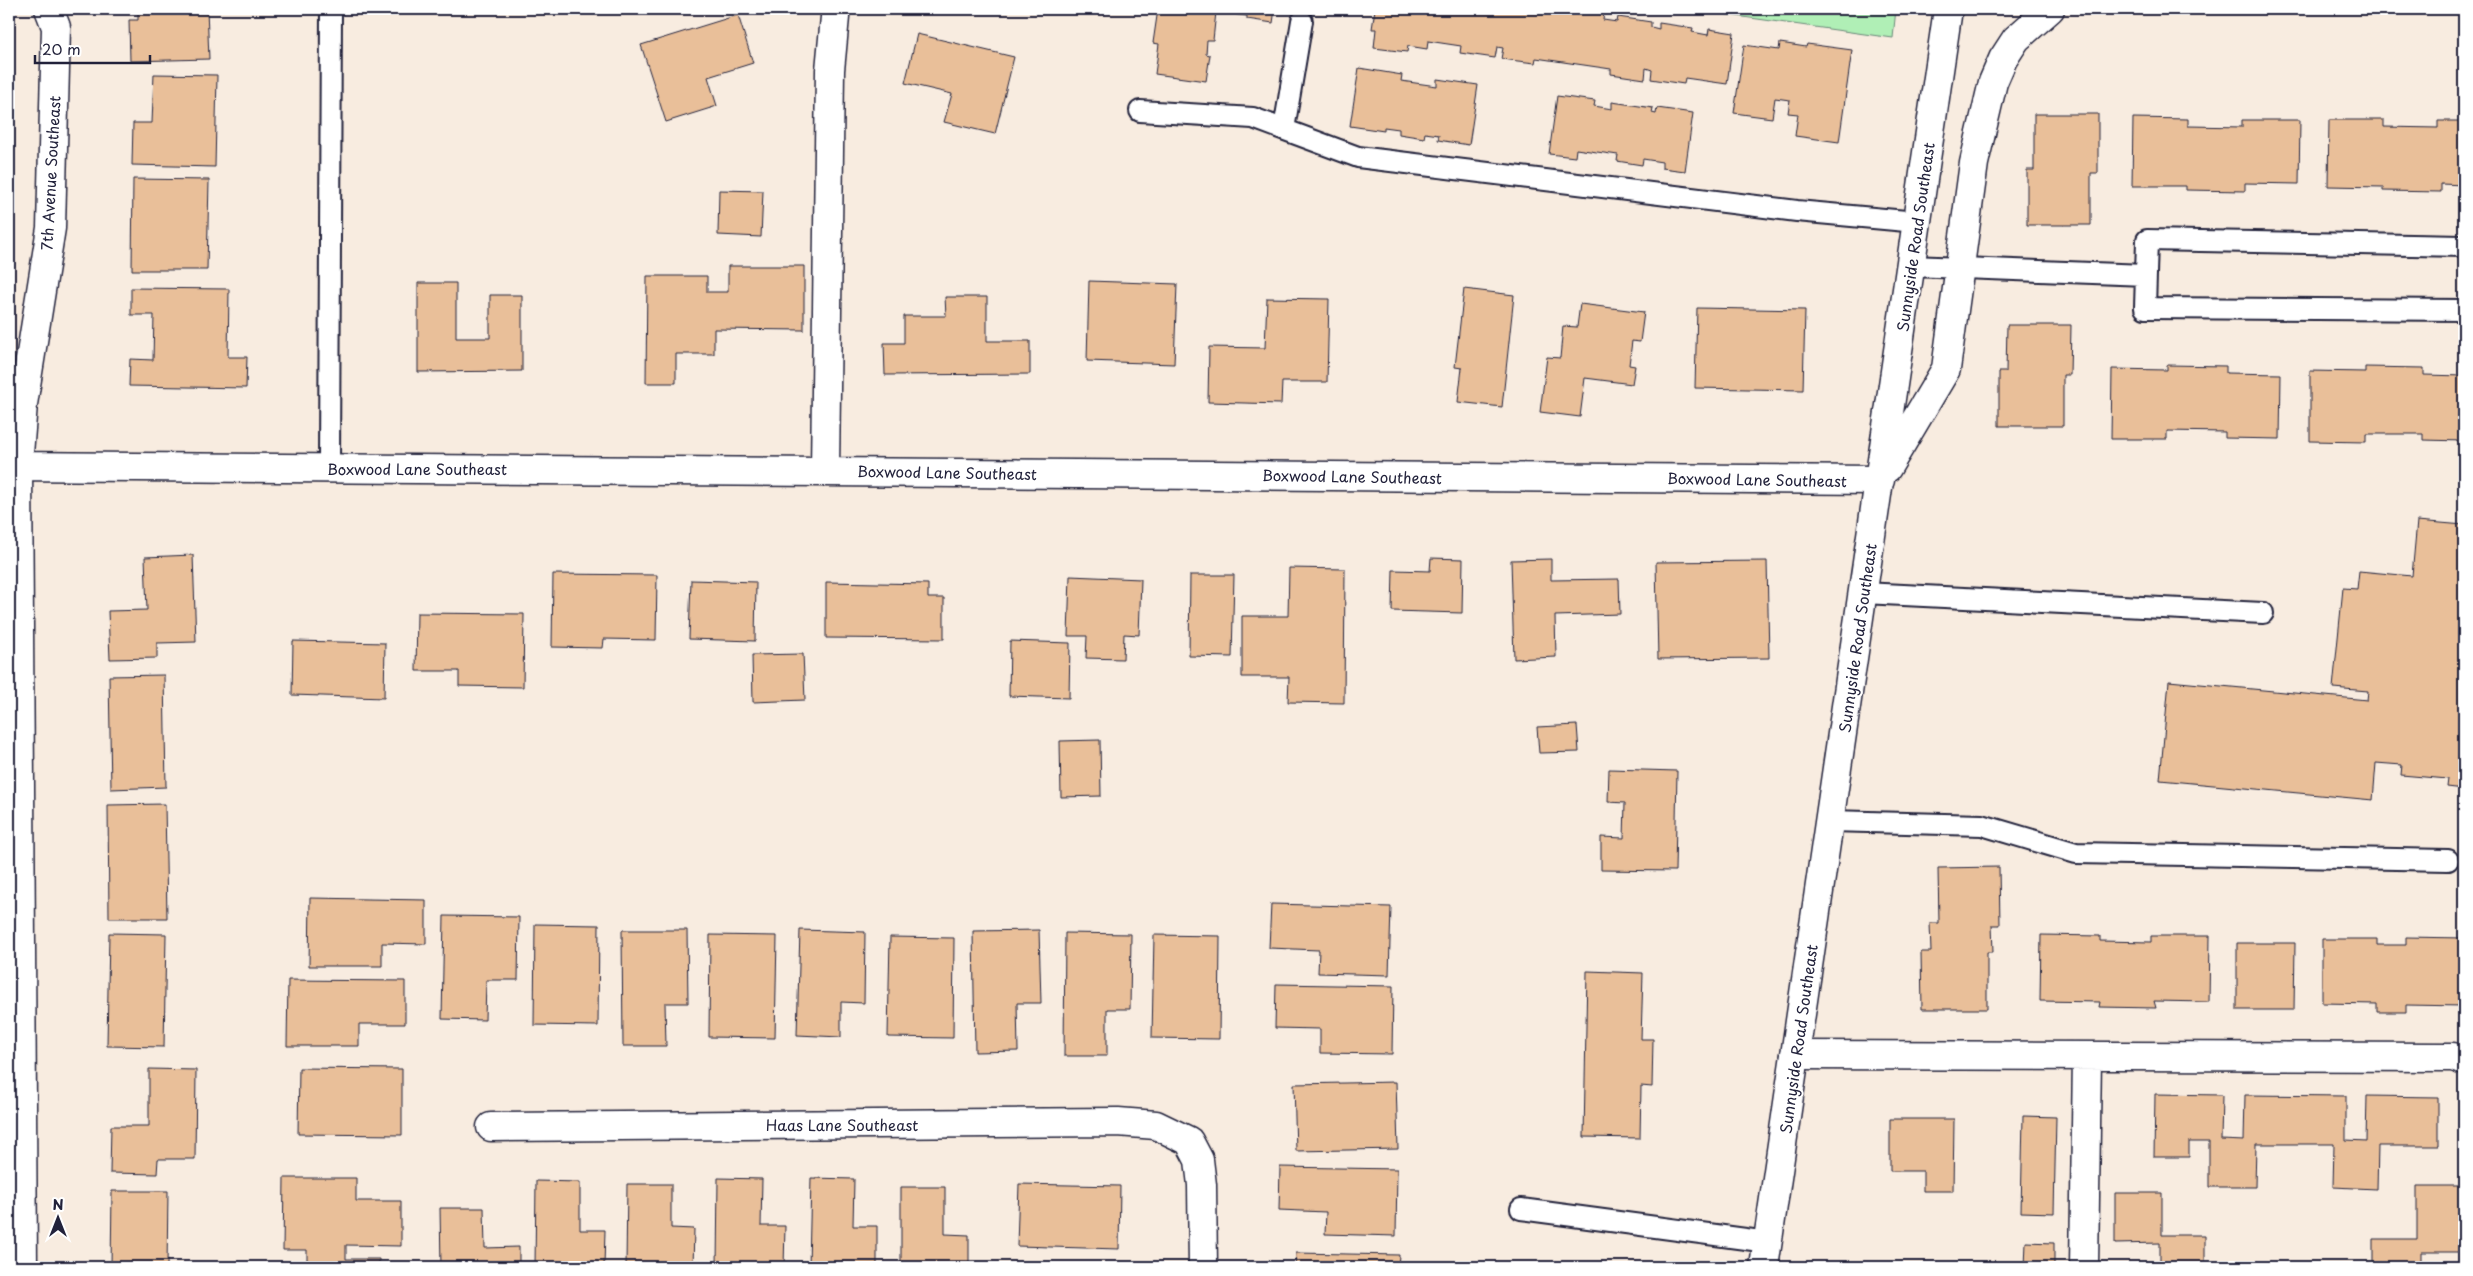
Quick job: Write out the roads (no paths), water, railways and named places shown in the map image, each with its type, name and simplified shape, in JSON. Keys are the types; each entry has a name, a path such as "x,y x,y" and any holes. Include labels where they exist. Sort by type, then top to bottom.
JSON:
{"street":[{"name":"7th Avenue Southeast","path":"23,1267 13,466 50,228 56,27 49,9"},
{"name":"Sunnyside Road Southeast","path":"1766,1255 1948,9"},
{"path":"1880,480 1946,369 1974,163 1993,82 2003,59 2016,39 2050,9"},
{"path":"825,471 830,70 835,17"},
{"name":"Boxwood Lane Southeast","path":"13,466 1880,480"},
{"path":"1795,1055 2454,1057 2464,1061"},
{"path":"2084,1267 2087,1057"},
{"name":"Haas Lane Southeast","path":"491,1127 1118,1122 1156,1125 1189,1141 1199,1160 1202,1185 1203,1267"}],"lane":[{"path":"329,468 331,9"},
{"path":"1284,129 1302,21"},
{"path":"1140,111 1253,118 1358,158 1797,211 1917,222"},
{"path":"2464,246 2147,240 2146,275 2146,308 2464,310"},
{"path":"1911,266 2146,275"},
{"path":"1863,593 2264,613"},
{"path":"1830,821 1982,825 2076,853 2448,860"},
{"path":"1521,1209 1766,1255"}]}
